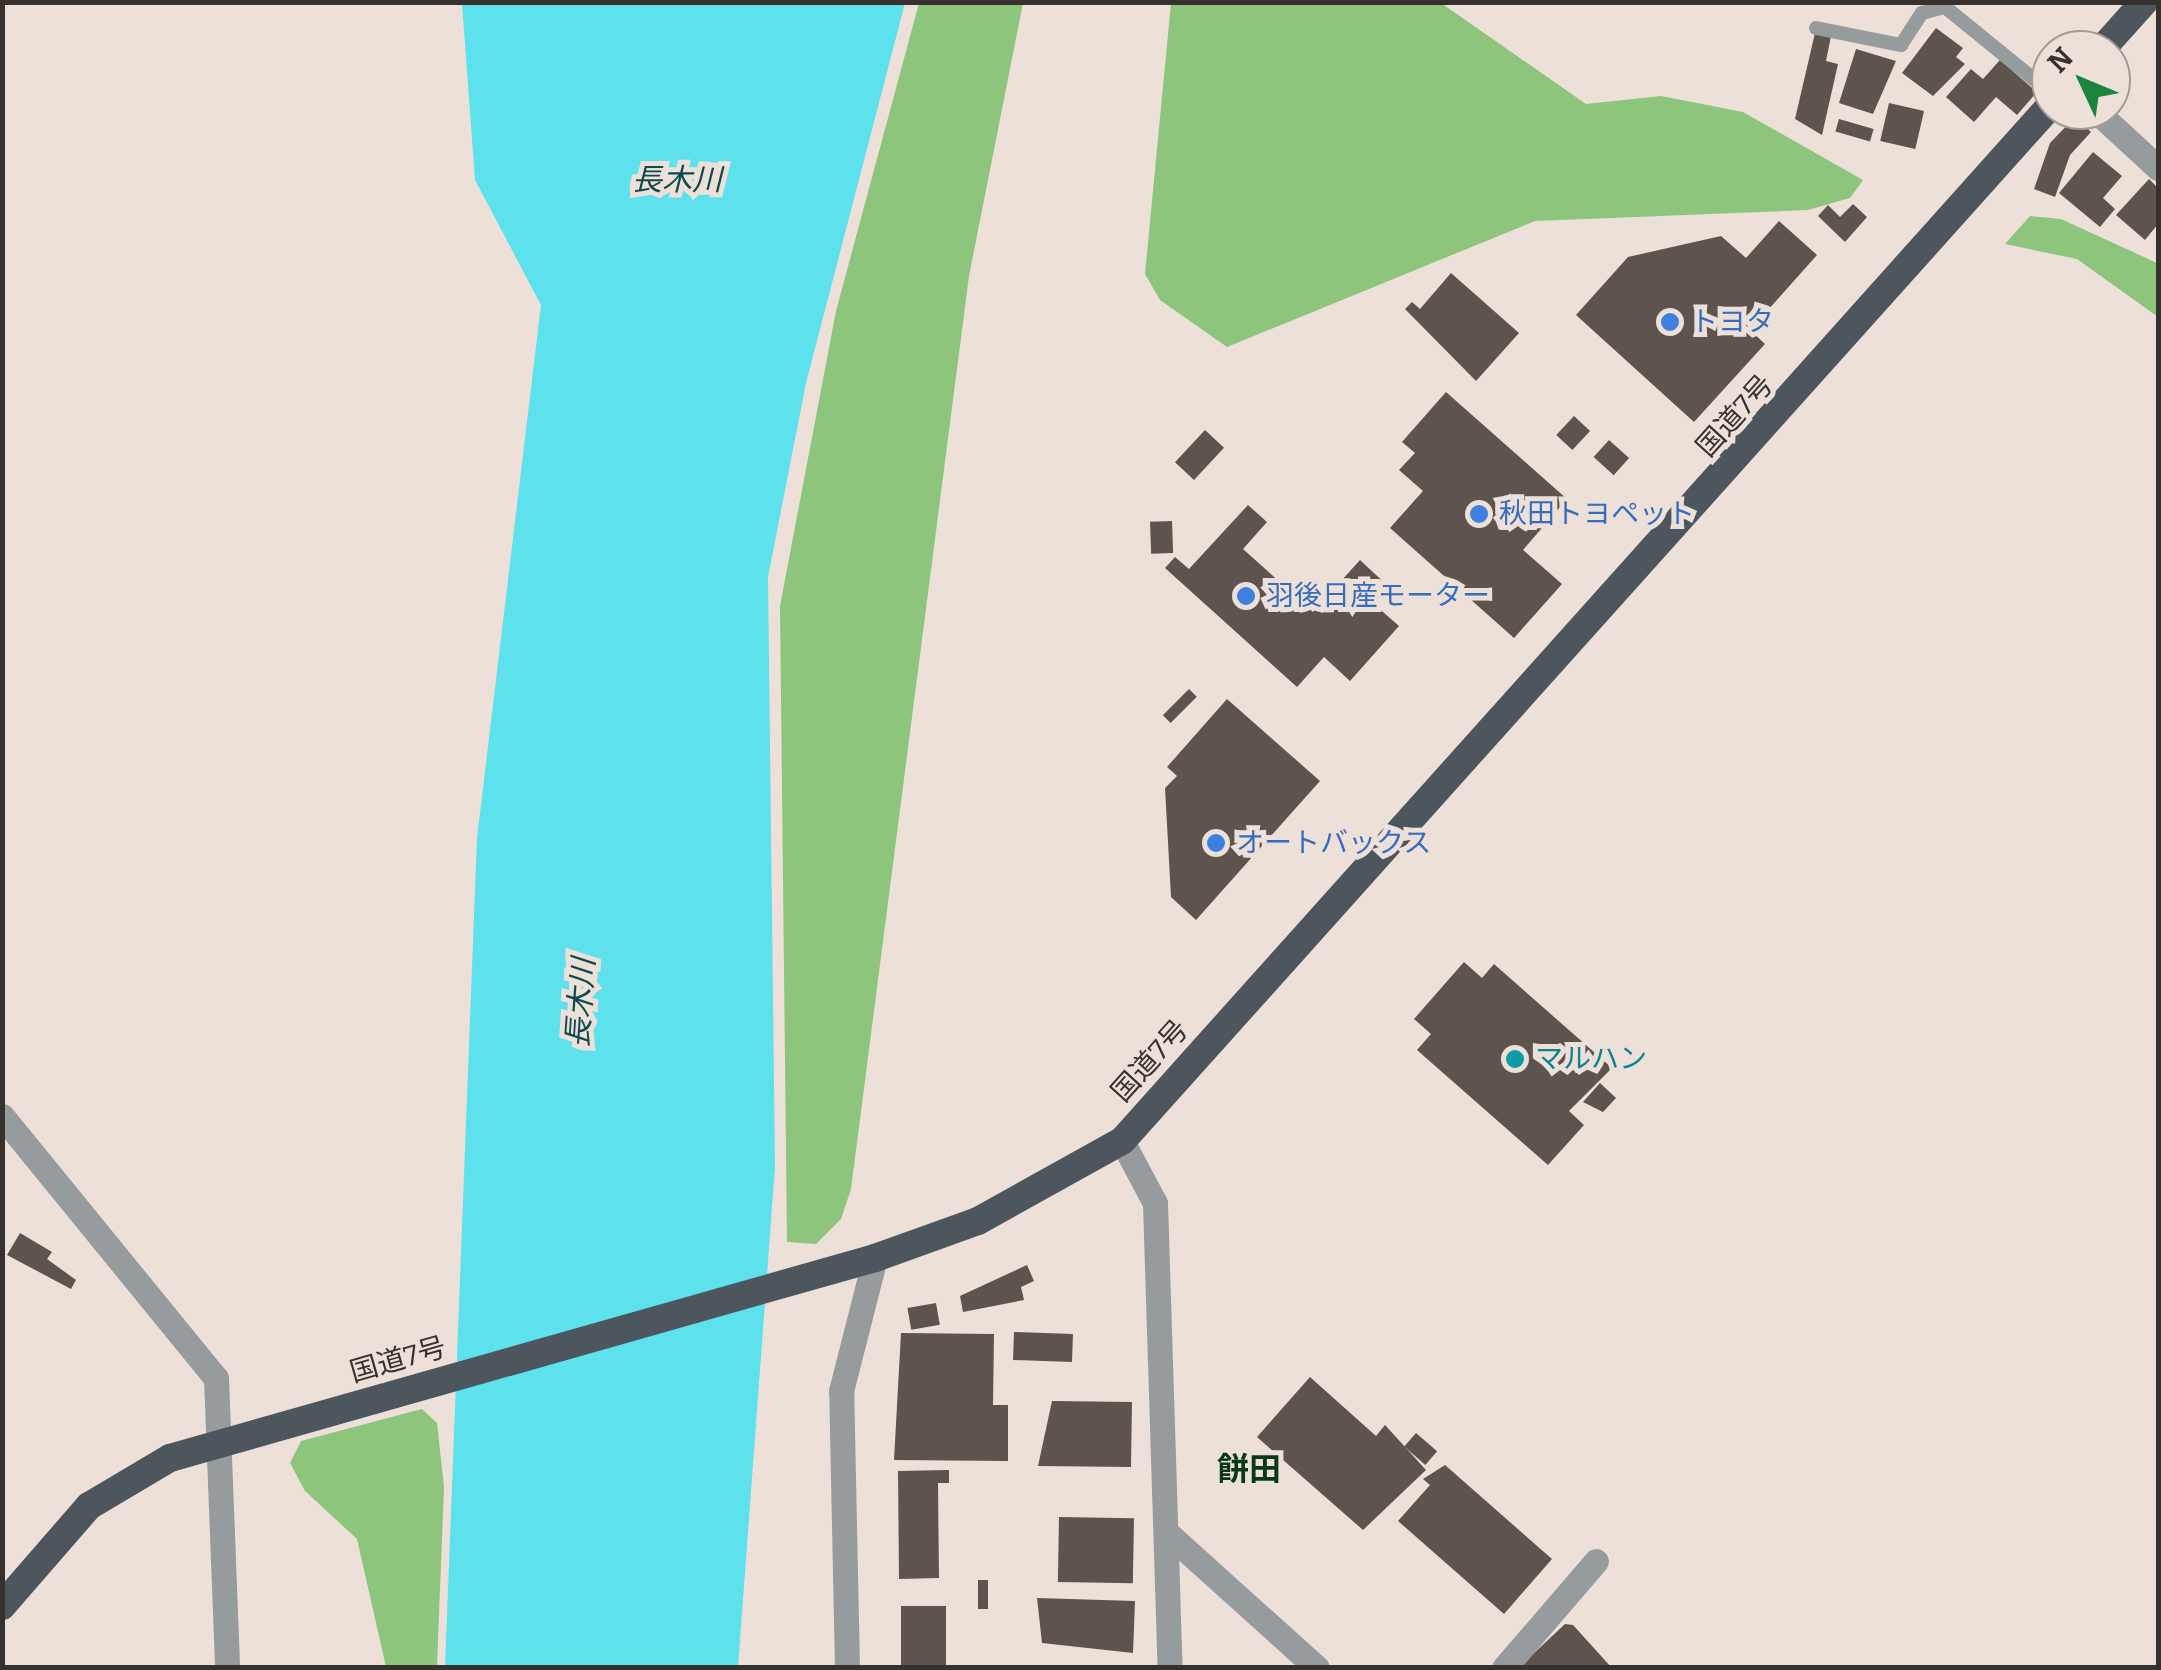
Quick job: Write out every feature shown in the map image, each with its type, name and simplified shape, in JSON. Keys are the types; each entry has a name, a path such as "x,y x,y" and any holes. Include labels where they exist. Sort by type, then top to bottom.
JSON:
{"highway":[{"path":"2118,30 2144,2"},
{"name":"国道7号","path":"2,1606 116,1486 232,1442 876,1258 994,1213 1122,1140 2031,127"}],"street":[{"path":"2116,130 2158,168"},
{"path":"2,1116 216,1378 232,1442 227,1668"},
{"path":"1122,1140 1156,1203 1170,1668"},
{"path":"847,1668 841,1391 876,1258"},
{"path":"1166,1532 1317,1668"},
{"path":"1504,1668 1596,1561"}],"lane":[{"path":"1816,28 1901,46 1922,13 1945,7 2031,77"}],"green space":[{"path":"919,3 1023,3 969,276 851,1189 841,1219 816,1244 787,1242 780,606 836,311"},
{"path":"1171,3 1441,3 1586,104 1661,96 1743,112 1863,180 1850,198 1808,210 1535,221 1227,347 1160,300 1145,274"},
{"path":"2030,216 2061,219 2157,263 2158,317 2077,259 2005,244"},
{"path":"422,1409 437,1423 444,1487 437,1667 386,1667 357,1539 305,1491 290,1463 301,1441"}],"water":[{"name":"長木川","path":"462,3 905,3 806,383 768,577 775,1167 738,1667 445,1668 477,838 541,305 475,180"}],"building":[{"path":"1936,28 1963,48 1956,57 1965,64 1933,96 1902,73"},
{"path":"1815,33 1831,36 1826,61 1838,64 1822,135 1795,119"},
{"path":"1856,49 1896,61 1873,114 1839,103"},
{"path":"2000,60 2031,87 2031,99 2017,115 1996,97 1974,122 1946,97 1971,69 1983,79"},
{"path":"1889,103 1924,111 1915,149 1880,141"},
{"path":"1839,119 1874,129 1870,141 1835,131"},
{"path":"2062,130 2091,132 2070,155 2055,197 2034,189 2050,143"},
{"path":"2093,152 2122,176 2103,198 2115,209 2100,227 2059,193"},
{"path":"2149,179 2158,188 2158,224 2145,240 2116,215"},
{"path":"1853,204 1867,217 1845,242 1818,216 1828,205 1840,217"},
{"name":"トヨタ","path":"1779,221 1817,255 1750,330 1765,344 1694,422 1576,315 1628,257 1721,236 1746,258"},
{"path":"1451,273 1519,333 1476,381 1405,309 1412,302 1420,309"},
{"name":"秋田トヨペット","path":"1446,392 1567,499 1523,550 1562,584 1514,638 1390,528 1423,491 1399,470 1415,453 1402,442"},
{"path":"1574,416 1590,431 1572,450 1556,435"},
{"path":"1205,430 1224,448 1194,480 1175,462"},
{"path":"1609,440 1629,458 1614,475 1594,457"},
{"name":"羽後日産モーター","path":"1248,505 1267,522 1243,549 1313,612 1360,560 1390,588 1375,605 1399,626 1350,681 1324,657 1297,687 1165,568 1175,557 1189,569"},
{"path":"1172,521 1173,553 1151,554 1150,522"},
{"path":"1189,689 1197,697 1171,723 1163,715"},
{"name":"オートバックス","path":"1227,699 1320,781 1196,920 1171,897 1165,788 1177,776 1167,767"},
{"name":"マルハン","path":"1464,962 1482,978 1494,964 1612,1068 1569,1111 1584,1125 1548,1165 1417,1050 1431,1034 1414,1019"},
{"path":"1600,1083 1616,1098 1603,1112 1583,1102"},
{"path":"20,1233 52,1252 47,1259 76,1280 71,1289 7,1255"},
{"path":"1027,1265 1034,1281 1021,1287 1024,1300 963,1312 960,1296"},
{"path":"936,1303 940,1325 911,1330 907,1308"},
{"path":"1014,1332 1073,1334 1072,1362 1013,1360"},
{"path":"901,1333 994,1334 993,1405 1008,1405 1008,1461 894,1460"},
{"path":"1310,1377 1376,1436 1385,1425 1426,1470 1363,1530 1257,1437"},
{"path":"1052,1401 1132,1402 1131,1467 1038,1466"},
{"path":"1416,1433 1437,1451 1425,1465 1404,1447"},
{"path":"1445,1465 1552,1559 1504,1614 1398,1521 1430,1485 1423,1479"},
{"path":"949,1470 949,1483 938,1483 939,1578 899,1579 898,1471"},
{"path":"1059,1517 1134,1518 1133,1583 1058,1582"},
{"path":"978,1580 988,1580 988,1609 978,1609"},
{"path":"1037,1598 1135,1601 1133,1653 1042,1643"},
{"path":"901,1606 946,1606 946,1668 901,1668"},
{"path":"1565,1624 1573,1625 1612,1668 1518,1668"}],"place":[{"name":"トヨタ","path":"1670,322"},
{"name":"秋田トヨペット","path":"1479,514"},
{"name":"羽後日産モーター","path":"1246,596"},
{"name":"オートバックス","path":"1216,843"},
{"name":"マルハン","path":"1515,1059"}],"district":[{"name":"餅田","path":"1249,1469"}]}
